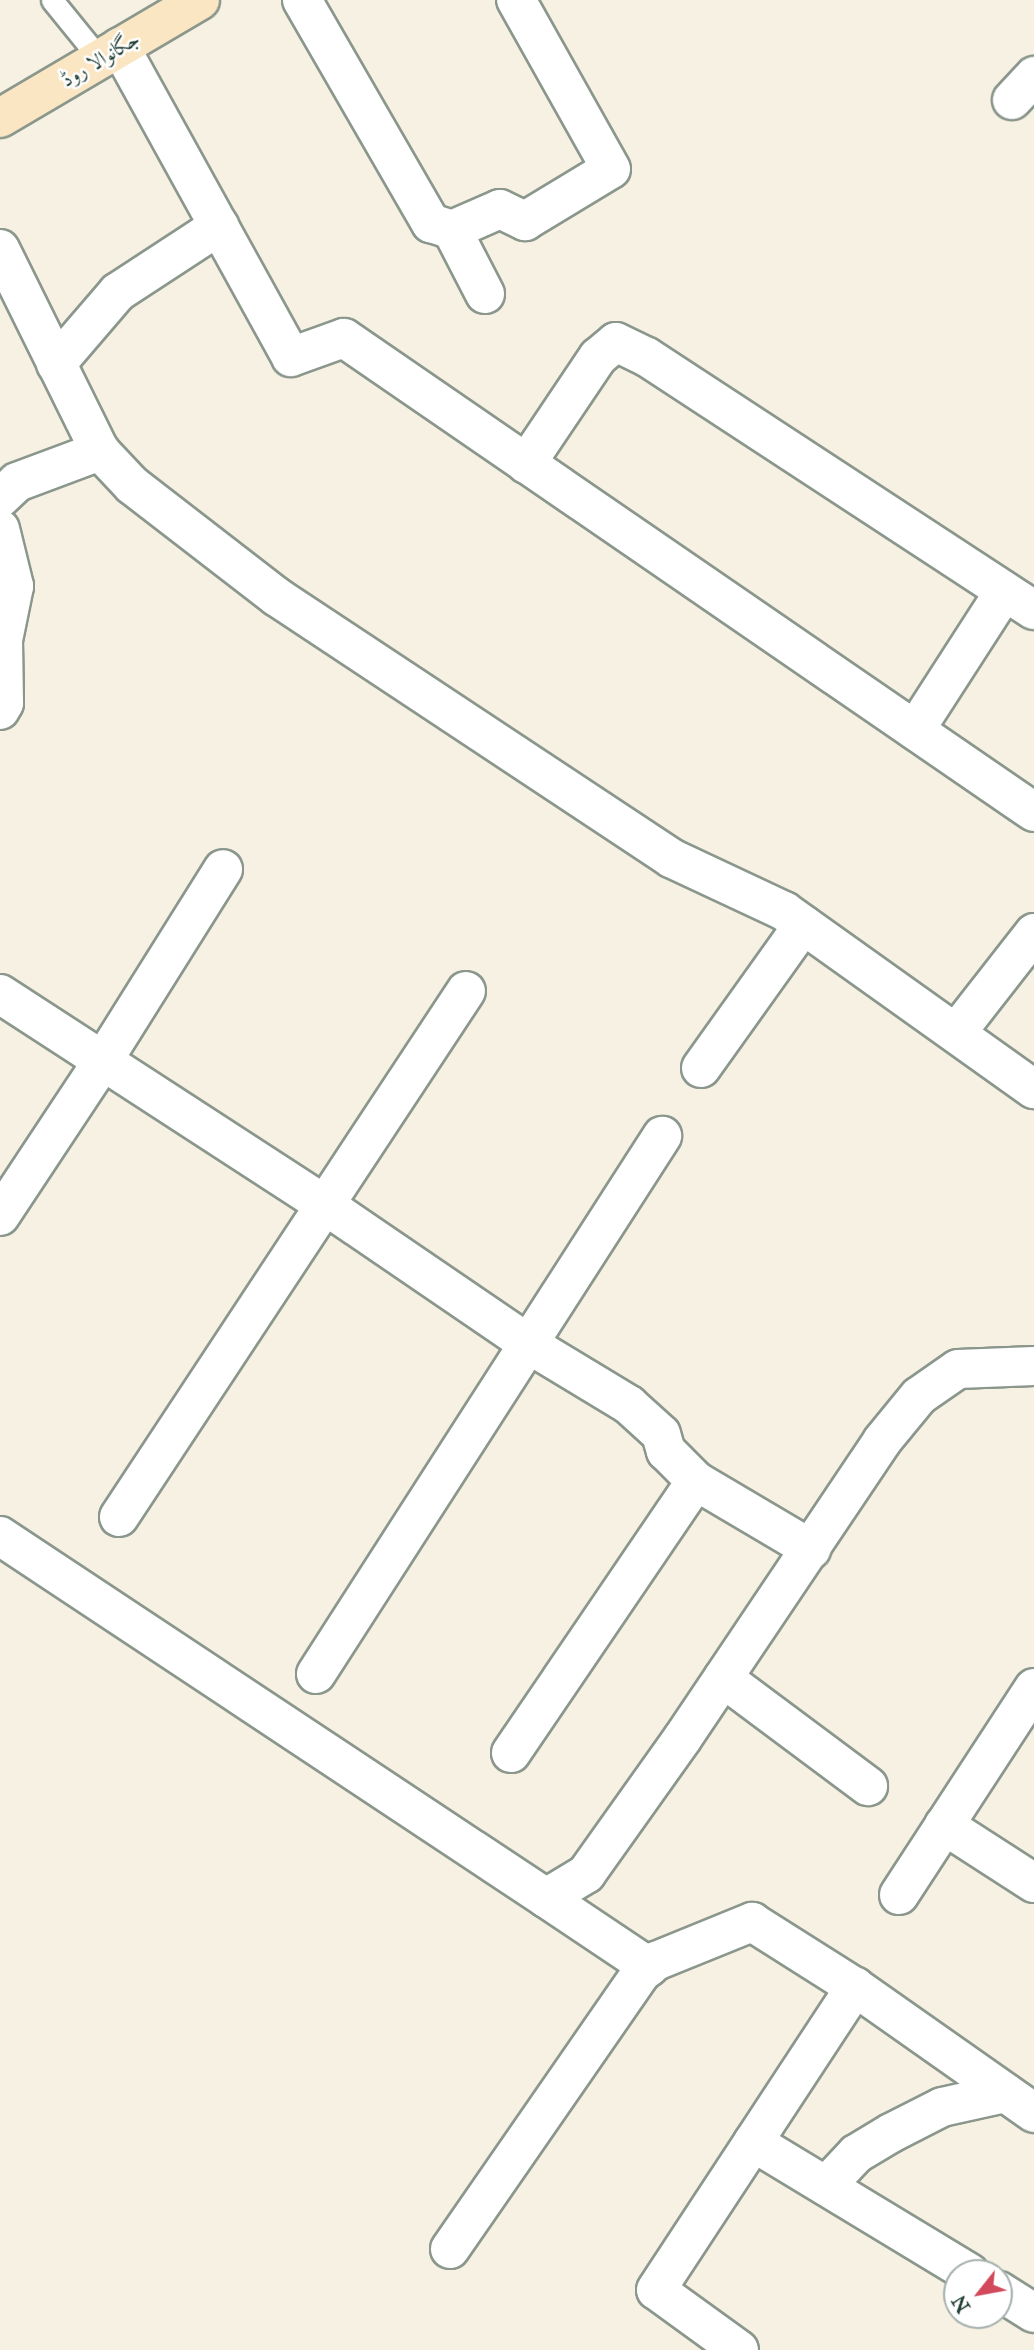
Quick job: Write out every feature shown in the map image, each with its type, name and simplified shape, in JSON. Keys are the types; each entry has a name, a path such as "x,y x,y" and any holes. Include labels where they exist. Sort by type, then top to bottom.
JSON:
{"street":[{"name":"جگانوالا روڈ","path":"0,118 200,0"},
{"path":"302,0 430,223 452,230 500,209 525,221 611,169 516,0"},
{"path":"110,53 219,226 291,357 344,338 1034,811"},
{"path":"57,364 118,292 219,226"},
{"path":"452,230 485,294"},
{"path":"0,249 100,452 132,485 277,597 671,859 783,911 1034,1089"},
{"path":"526,464 598,357 616,342 647,358 1019,601 915,730"},
{"path":"0,498 17,482 100,452"},
{"path":"0,529 14,586 3,640 4,704 0,709"},
{"path":"0,1216 104,1059 223,869"},
{"path":"701,1068 803,925"},
{"path":"956,1033 1034,933"},
{"path":"119,1517 466,990"},
{"path":"0,994 104,1059 325,1205 530,1345 629,1405 661,1434 666,1451 696,1481 811,1549"},
{"path":"316,1674 662,1136"},
{"path":"546,1898 586,1874 723,1678 882,1441 919,1396 958,1369 1034,1366"},
{"path":"511,1753 696,1481"},
{"path":"0,1536 649,1967"},
{"path":"723,1678 867,1786"},
{"path":"899,1895 1034,1688"},
{"path":"944,1825 1034,1883"},
{"path":"450,2249 641,1973 649,1967 752,1923 855,1987 1020,2103"},
{"path":"739,2350 656,2290 855,1987"},
{"path":"826,2186 856,2154 942,2107 1020,2103"},
{"path":"753,2142 946,2259"},
{"path":"1013,2300 1034,2313"}],"lane":[{"path":"52,0 110,53"}]}
